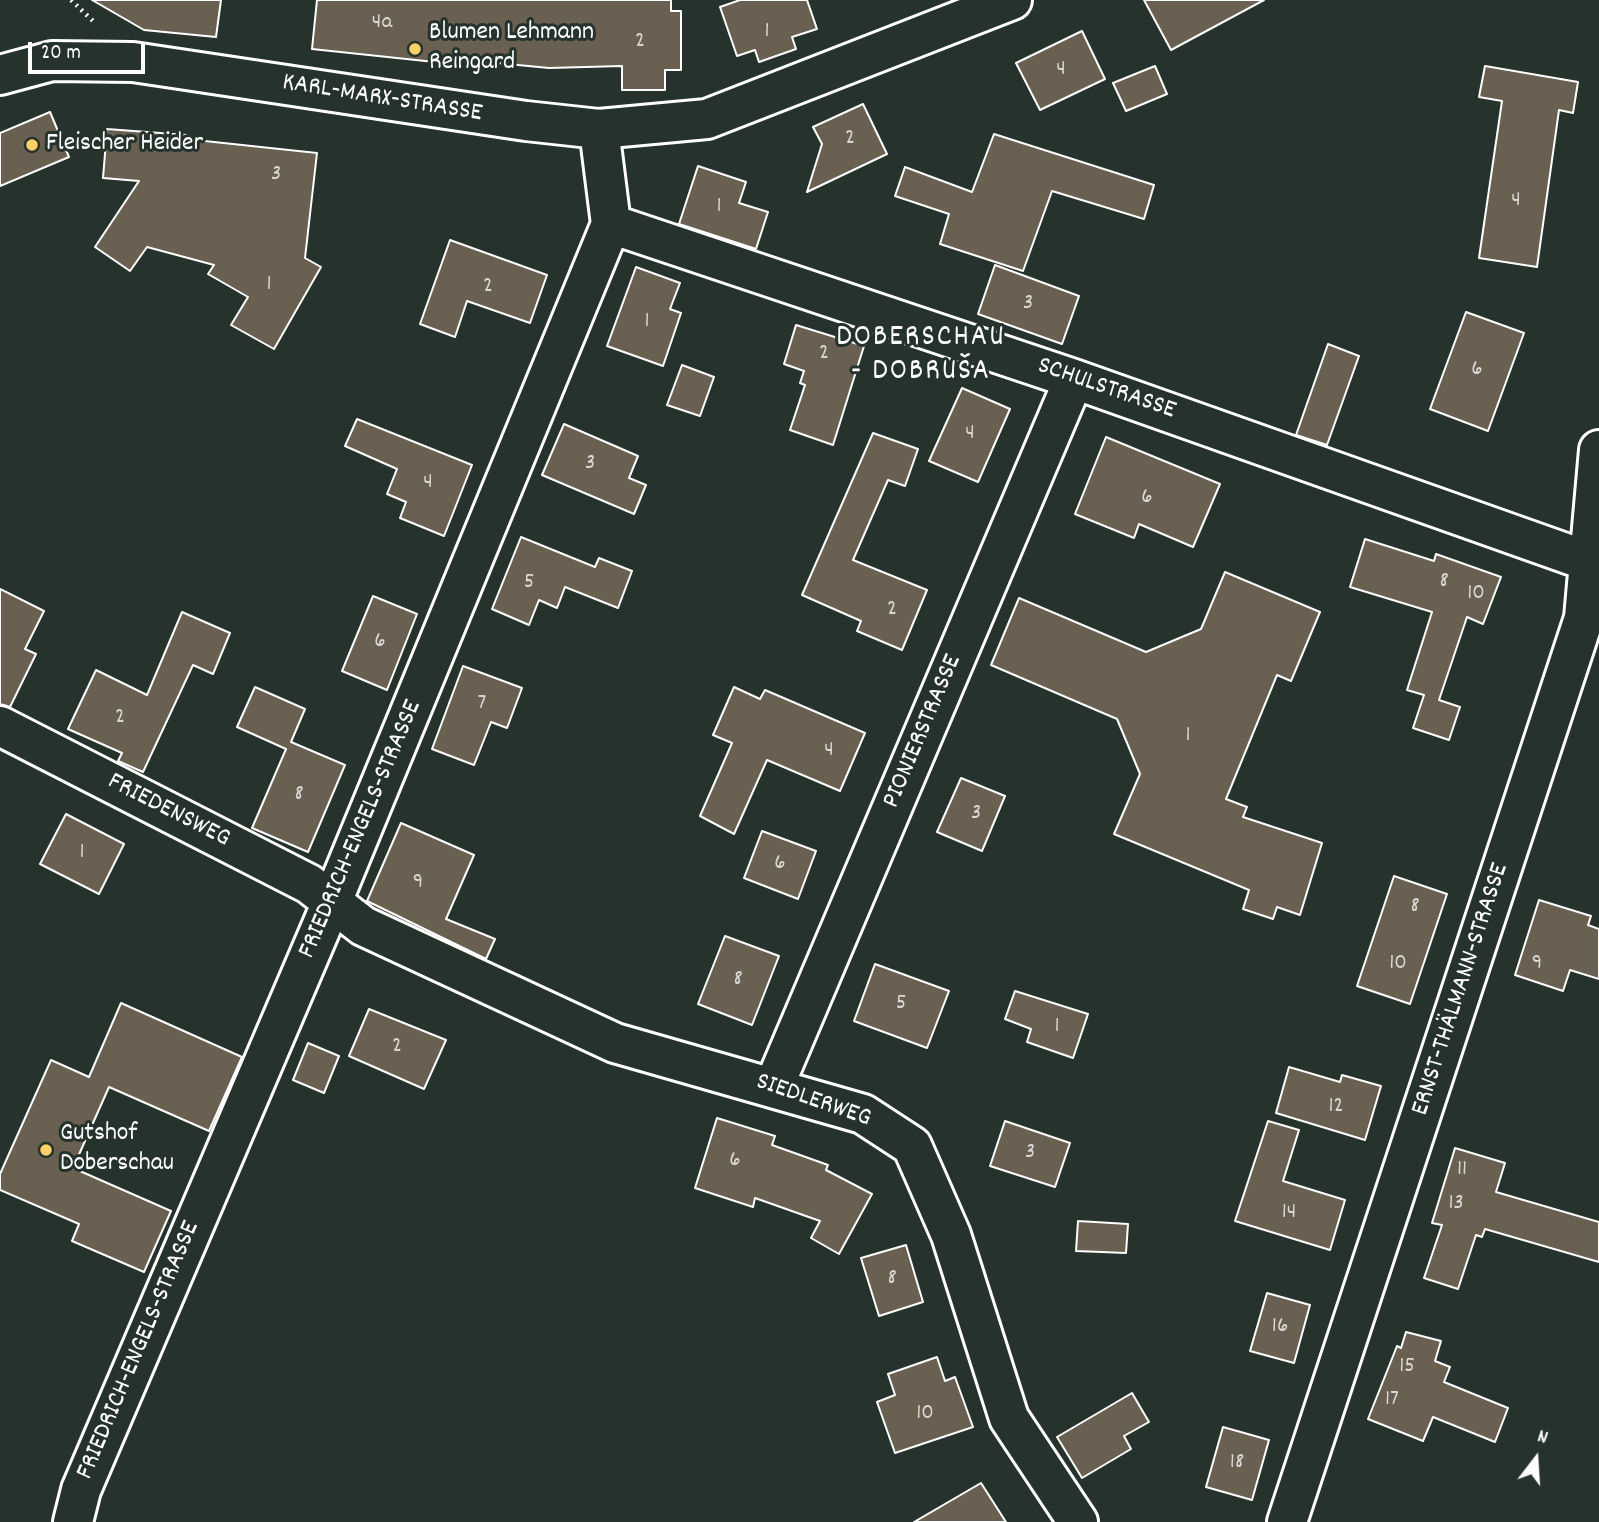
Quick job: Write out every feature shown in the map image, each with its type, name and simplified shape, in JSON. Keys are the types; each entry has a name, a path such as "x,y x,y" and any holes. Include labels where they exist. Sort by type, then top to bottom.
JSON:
{"street":[{"name":"KARL-MARX-STRASSE","path":"2,65 52,61 133,62 526,121 599,129 707,119 994,4"},
{"name":"FRIEDRICH-ENGELS-STRASSE","path":"73,1522 81,1490 332,902 611,224 599,129"},
{"name":"SCHULSTRASSE","path":"611,224 1074,379 1595,564"},
{"name":"PIONIERSTRASSE","path":"774,1086 1074,379"},
{"name":"ERNST-THÄLMANN-STRASSE","path":"1287,1522 1584,618 1595,564 1599,450"},
{"name":"FRIEDENSWEG","path":"0,726 309,884 332,902"},
{"name":"SIEDLERWEG","path":"332,902 363,926 615,1043 774,1086 863,1114 912,1146 951,1236 1009,1418 1078,1522"}],"building":[{"path":"92,0 221,0 216,37 144,30"},
{"path":"317,0 671,0 671,11 681,11 681,70 665,70 665,90 622,90 622,66 549,68 445,58 444,63 312,49"},
{"path":"740,0 807,0 817,29 792,37 796,49 759,62 755,50 737,56 720,7"},
{"path":"1144,0 1264,0 1171,50"},
{"path":"1082,31 1105,79 1040,110 1016,63"},
{"path":"1155,66 1167,94 1126,111 1113,83"},
{"path":"1485,66 1578,82 1573,113 1559,110 1537,267 1479,258 1502,101 1479,97"},
{"path":"863,104 887,154 807,192 822,144 813,127"},
{"name":"Fleischer Heider","path":"50,112 69,157 0,186 0,133"},
{"path":"107,129 187,135 186,139 317,153 305,258 321,267 274,349 231,325 248,297 208,274 214,265 147,247 130,271 95,247 139,181 103,178"},
{"path":"994,134 1154,185 1144,219 1052,191 1023,271 940,244 949,214 895,196 905,167 972,192"},
{"path":"698,166 746,182 739,203 768,212 756,249 679,224"},
{"path":"450,240 547,275 530,323 467,301 455,337 420,324"},
{"path":"995,265 1079,296 1062,344 978,314"},
{"path":"636,267 680,283 670,309 681,313 663,366 607,346"},
{"path":"1466,312 1524,333 1488,431 1430,409"},
{"path":"796,325 864,346 833,445 790,430 805,385 800,383 804,371 784,364"},
{"path":"1328,344 1359,356 1327,445 1296,435"},
{"path":"682,365 714,377 700,416 667,405"},
{"path":"962,388 1010,409 978,482 929,461"},
{"path":"357,419 472,465 444,536 400,518 406,502 387,494 397,469 345,446"},
{"path":"564,424 638,456 629,478 646,485 634,514 542,475"},
{"path":"873,433 918,449 905,486 888,480 853,560 927,590 902,650 857,631 861,621 802,595"},
{"path":"1106,437 1220,484 1193,547 1139,524 1134,538 1075,514"},
{"path":"521,537 595,567 599,558 632,571 618,608 565,587 557,608 539,600 529,625 492,609"},
{"path":"1365,539 1434,561 1436,554 1501,577 1483,624 1467,617 1439,700 1460,707 1449,740 1413,728 1424,695 1407,690 1432,612 1350,587"},
{"path":"1225,572 1320,612 1291,681 1277,675 1226,799 1247,807 1243,817 1322,843 1300,915 1277,907 1273,919 1243,909 1249,890 1114,834 1140,774 1117,719 991,665 1019,598 1146,652 1201,629"},
{"path":"0,589 44,611 25,649 36,654 10,707 0,704"},
{"path":"373,596 417,614 387,690 342,671"},
{"path":"182,612 230,633 213,674 193,665 143,772 118,761 122,753 68,729 96,670 147,695"},
{"path":"463,666 522,688 507,728 491,722 474,765 432,749"},
{"path":"255,687 305,709 291,742 345,765 308,852 252,828 286,749 237,727"},
{"path":"734,687 760,699 765,690 865,733 840,791 767,760 734,834 700,816 732,743 713,735"},
{"path":"961,778 1005,796 982,851 937,832"},
{"path":"66,814 124,844 99,894 40,864"},
{"path":"401,823 474,855 446,919 495,939 486,959 367,901"},
{"path":"762,831 816,851 798,899 744,878"},
{"path":"1394,876 1447,894 1410,1004 1357,986"},
{"path":"1539,900 1591,916 1588,925 1599,929 1599,979 1570,970 1563,991 1515,975"},
{"path":"725,936 779,956 752,1025 698,1004"},
{"path":"875,964 949,991 927,1048 854,1021"},
{"path":"1015,991 1088,1014 1073,1058 1027,1042 1031,1029 1005,1019"},
{"name":"Gutshof Doberschau","path":"121,1003 242,1057 209,1131 109,1087 73,1168 171,1211 144,1272 72,1241 79,1224 0,1190 0,1174 51,1060 89,1077"},
{"path":"369,1009 446,1040 424,1089 349,1056"},
{"path":"308,1043 339,1056 324,1093 293,1080"},
{"path":"1289,1067 1340,1082 1342,1075 1381,1086 1365,1140 1276,1113"},
{"path":"717,1118 775,1136 772,1145 828,1165 826,1170 872,1194 839,1254 811,1238 820,1221 755,1198 753,1207 695,1188"},
{"path":"1005,1121 1070,1143 1055,1187 990,1166"},
{"path":"1268,1121 1299,1130 1283,1181 1345,1200 1330,1250 1235,1221"},
{"path":"1455,1148 1505,1163 1496,1192 1599,1222 1599,1262 1485,1229 1482,1237 1476,1235 1458,1289 1424,1278 1442,1225 1432,1223"},
{"path":"1078,1221 1128,1224 1126,1253 1076,1251"},
{"path":"906,1245 923,1302 879,1316 861,1258"},
{"path":"1267,1293 1310,1305 1294,1363 1250,1351"},
{"path":"1406,1332 1441,1341 1435,1361 1450,1367 1444,1382 1508,1408 1495,1442 1433,1417 1423,1441 1368,1419 1397,1346 1401,1348"},
{"path":"937,1357 945,1381 955,1377 973,1427 895,1453 877,1402 895,1395 888,1374"},
{"path":"1132,1393 1149,1422 1124,1436 1131,1449 1082,1478 1057,1437"},
{"path":"1223,1427 1269,1440 1252,1500 1206,1487"},
{"path":"981,1483 1006,1522 914,1522"}],"place":[{"name":"Blumen Lehmann Reingard","path":"415,49"},
{"name":"Fleischer Heider","path":"32,145"},
{"name":"Gutshof Doberschau","path":"46,1150"}],"district":[{"name":"DOBERSCHAU - DOBRUŠA","path":"921,357"}]}
